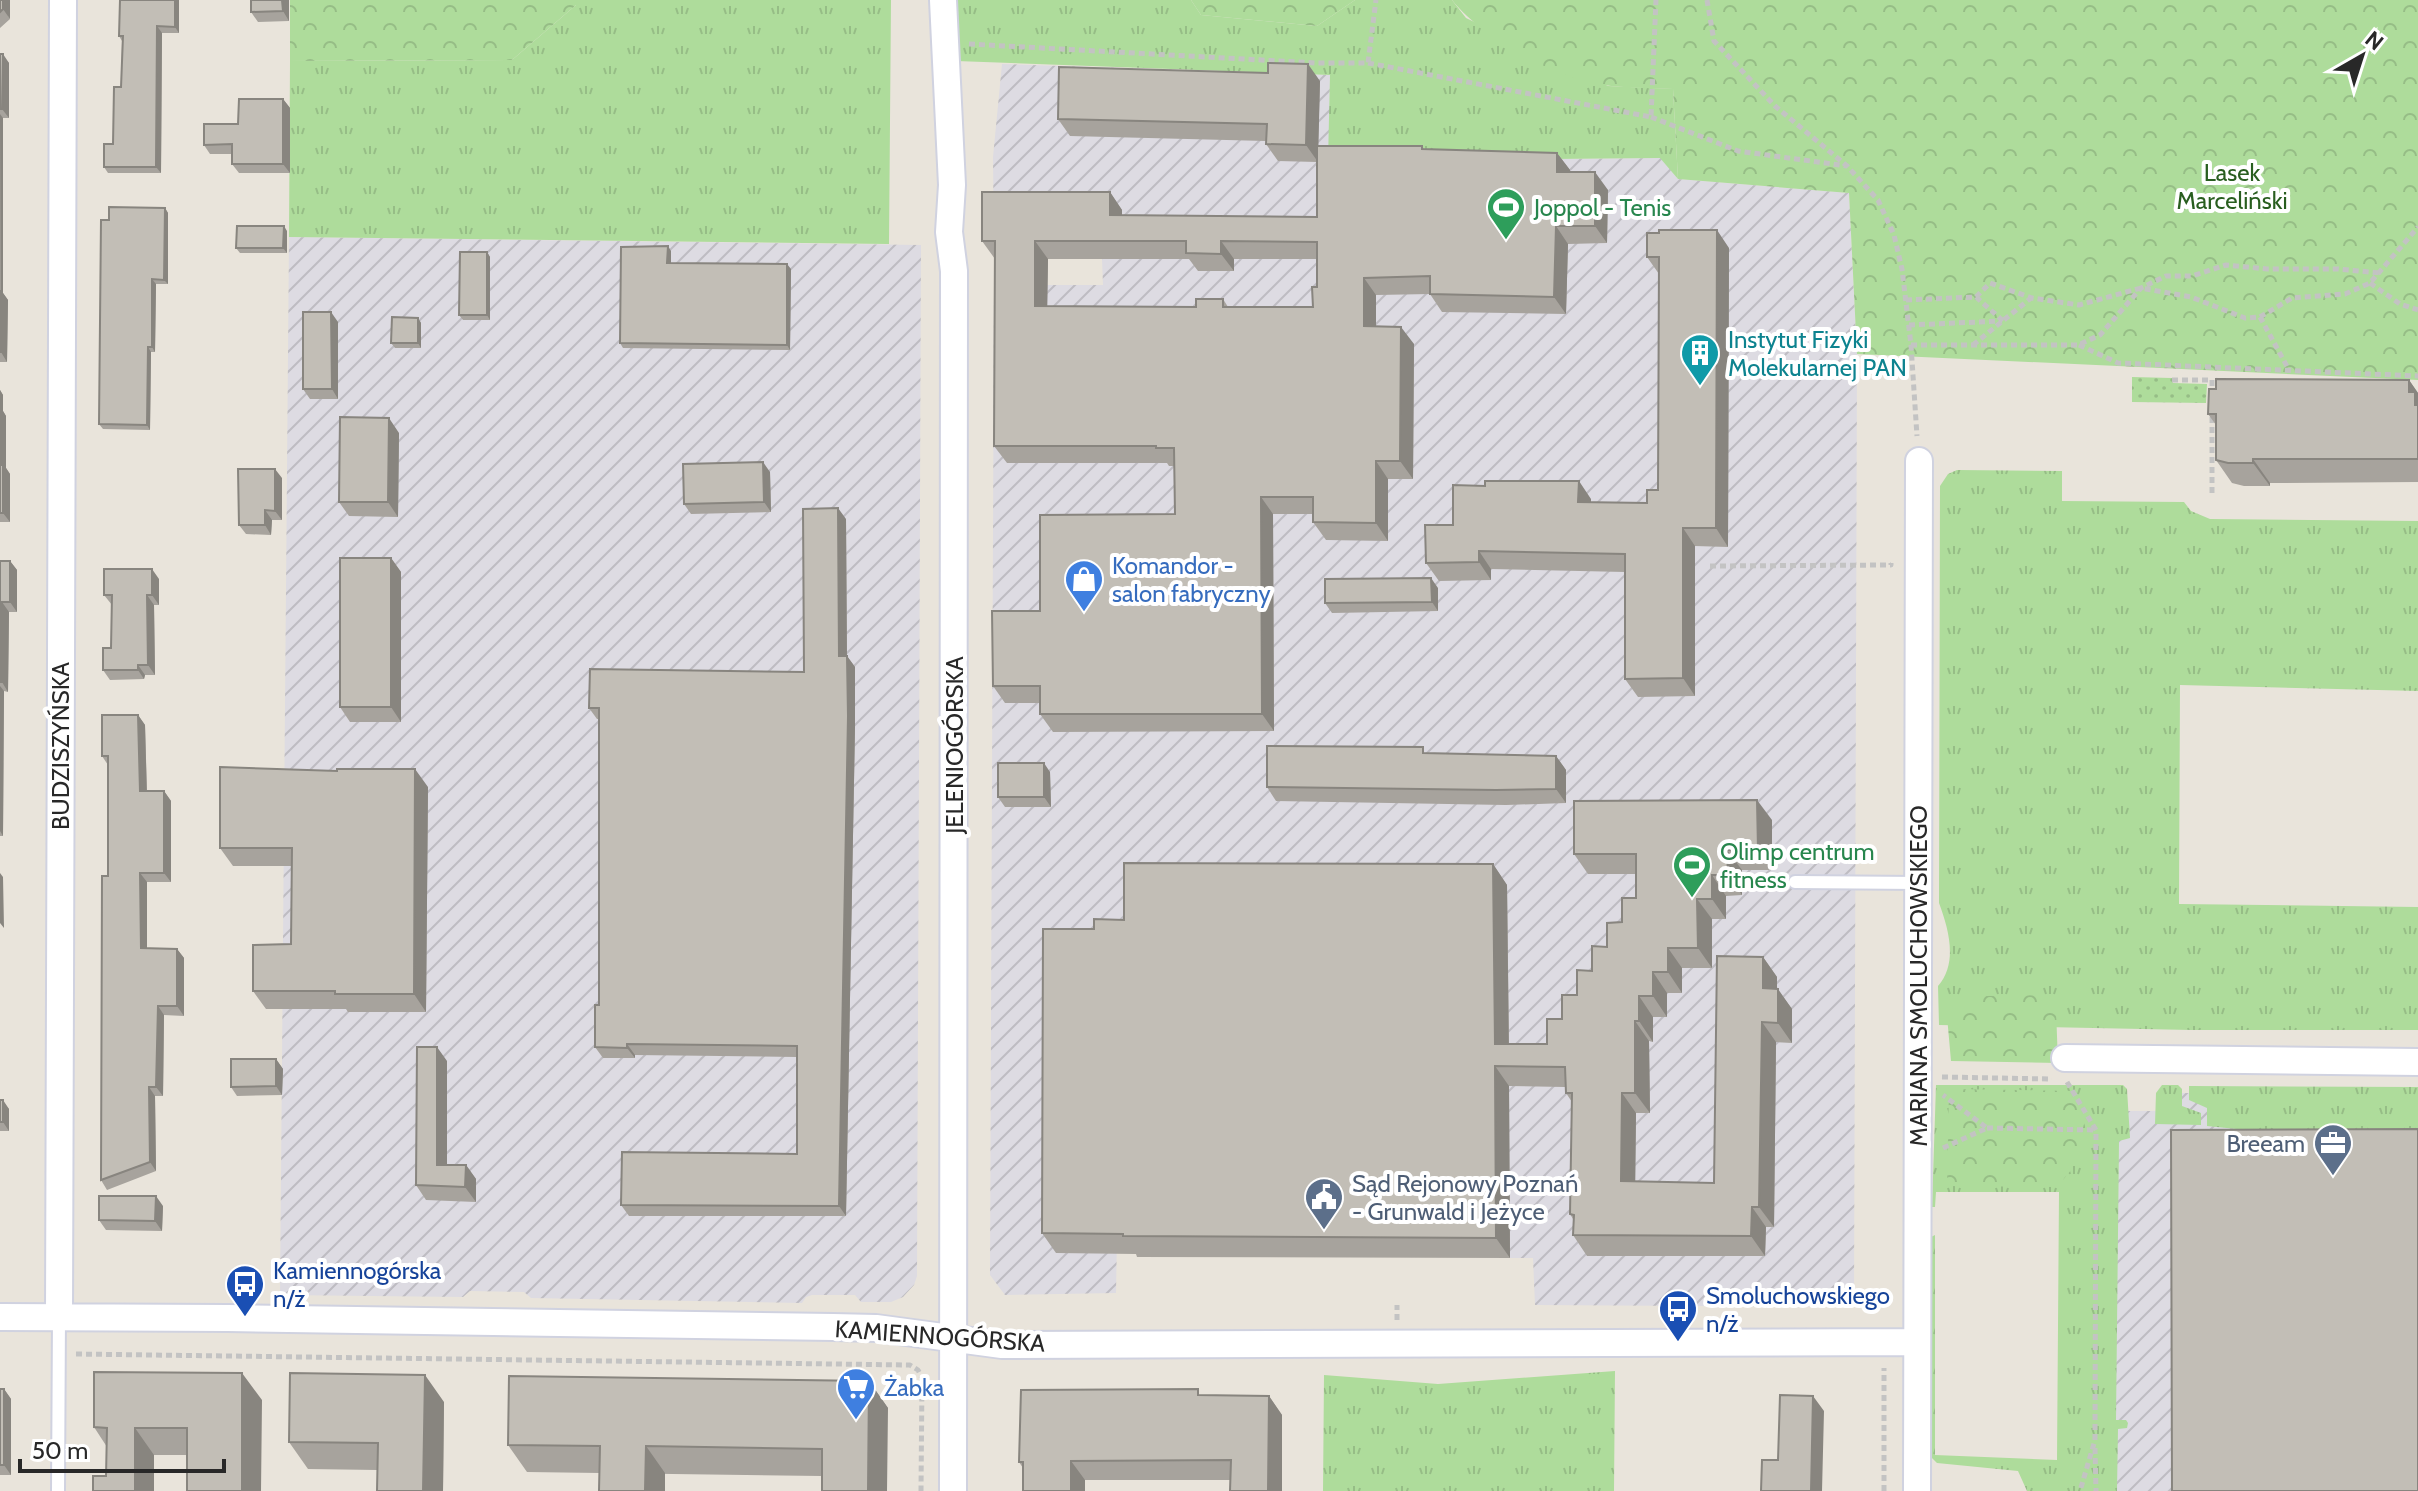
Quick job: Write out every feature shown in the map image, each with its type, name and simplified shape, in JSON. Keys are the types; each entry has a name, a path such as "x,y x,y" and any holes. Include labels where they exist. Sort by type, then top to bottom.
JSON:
{"street":[{"name":"BUDZISZYŃSKA","path":"59,1316 63,0"},
{"name":"JELENIOGÓRSKA","path":"943,0 952,185 949,232 954,271 953,1491"},
{"name":"MARIANA SMOLUCHOWSKIEGO","path":"1917,1491 1919,461"},
{"path":"2065,1058 2418,1062"},
{"name":"KAMIENNOGÓRSKA","path":"0,1317 876,1328 1002,1345 1917,1342"}],"lane":[{"path":"1795,882 1919,883"},
{"name":"BUDZISZYŃSKA","path":"58,1491 59,1316"}],"path":[{"path":"1368,63 1376,0"},
{"path":"1651,117 1656,0"},
{"path":"1707,0 1714,41 1775,106 1847,166 1878,200 1894,235 1902,269 1919,461"},
{"path":"945,43 1316,63 1368,63 1651,117 1738,151 1847,166"},
{"path":"2141,288 2191,297 2245,318 2260,317 2292,298 2345,294 2370,283 2418,227"},
{"path":"1906,300 1976,297 1990,283 2032,298 2079,305 2141,288 2166,276 2192,276 2226,265 2380,273"},
{"path":"2370,283 2400,304 2418,310"},
{"path":"2078,345 2100,335 2141,288"},
{"path":"1976,297 2003,321"},
{"path":"1973,345 2032,298"},
{"path":"2260,317 2289,371"},
{"path":"1909,325 2003,321"},
{"path":"1911,345 2078,345 2118,363 2418,376"},
{"path":"2172,380 2228,381"},
{"path":"2212,380 2212,493"},
{"path":"1710,566 1891,565 1891,551"},
{"path":"2065,1058 2065,1079 2096,1130 2096,1491"},
{"path":"1918,1075 1987,1128"},
{"path":"1917,1160 1987,1128 2096,1130"},
{"path":"59,1354 910,1365 918,1370 922,1378 921,1491"},
{"path":"1884,1366 1884,1491"},
{"path":"2080,1491 2095,1440"}],"shaded area":[{"path":"1002,64 1330,75 1329,161 1661,158 1678,179 1849,193 1857,354 1854,1307 1535,1305 1533,1258 1510,1258 1510,1205 1118,1180 1116,1293 1005,1295 990,1275 994,285 1103,285 1102,259 994,259 993,157"},
{"path":"289,237 921,245 917,1276 914,1285 903,1297 891,1302 861,1302 855,1295 812,1295 802,1303 531,1298 524,1292 470,1291 463,1297 280,1295"},
{"path":"2180,1093 2418,1093 2418,1491 2110,1491 2114,1111 2169,1111"}],"green space":[{"path":"290,0 576,0 576,5 512,60 290,61"},
{"path":"576,0 891,0 889,244 289,237 290,61 512,60 576,5"},
{"path":"955,0 1191,0 1201,15 1317,26 1355,0 1452,0 1466,18 1608,86 1673,89 1678,179 1660,158 1328,161 1330,75 956,61"},
{"path":"1191,0 1355,0 1317,26 1201,15"},
{"name":"Lasek Marceliński","path":"1452,0 2418,0 2418,380 1857,354 1849,193 1678,179 1673,89 1611,86 1569,76 1503,44 1483,30"},
{"path":"2132,377 2172,378 2173,383 2207,384 2206,403 2132,402"},
{"path":"1957,470 2062,471 2062,501 2184,502 2191,511 2210,519 2418,521 2418,691 2180,685 2179,904 2418,907 2418,1030 1939,1025 1938,986 1950,957 1946,924 1939,903 1940,486 1948,474"},
{"path":"2041,995 2056,1009 2058,1063 1951,1061 1946,1005 1986,996"},
{"path":"1936,1085 2123,1085 2127,1089 2130,1138 2119,1141 2116,1420 2126,1420 2128,1423 2127,1428 2118,1429 2117,1491 2027,1491 2018,1471 1937,1463 1931,1457 1931,1237 1935,1235 1935,1455 2057,1460 2059,1192 1936,1192 1935,1207 1932,1207"},
{"path":"2162,1085 2178,1085 2182,1089 2182,1106 2201,1113 2201,1125 2155,1124 2156,1093"},
{"path":"2189,1086 2418,1087 2418,1136 2295,1135 2207,1126 2207,1108 2189,1100"},
{"path":"1949,1089 2076,1091 2086,1130 2072,1169 2057,1187 1947,1186"},
{"path":"1615,1371 1614,1491 1323,1491 1324,1375 1438,1384"}],"building":[{"path":"120,0 175,0 175,27 157,26 156,167 104,167 104,144 113,144 114,87 121,87 123,36 119,36"},
{"path":"251,0 282,0 283,11 251,12"},
{"path":"0,54 3,54 2,109 0,109"},
{"path":"1268,63 1308,64 1306,145 1266,144 1267,124 1058,119 1059,67 1268,73"},
{"path":"239,99 283,99 283,164 232,164 232,144 204,145 204,124 238,124"},
{"path":"1317,146 1422,146 1422,149 1557,153 1557,172 1595,172 1595,226 1556,226 1554,297 1430,294 1430,276 1364,278 1364,326 1401,327 1400,461 1376,461 1376,523 1313,522 1313,497 1261,497 1262,714 1040,714 1040,686 993,686 992,611 1040,611 1040,515 1175,514 1174,448 994,446 995,241 982,241 982,192 1110,192 1110,215 1317,217","holes":["1035,241 1186,241 1186,253 1221,254 1221,241 1317,242 1317,287 1312,287 1313,307 1223,307 1223,299 1196,299 1196,307 1035,306"]},
{"path":"109,207 165,208 164,280 152,279 147,425 99,424 101,220 109,220"},
{"path":"237,226 284,226 283,248 236,248"},
{"name":"Instytut Fizyki Molekularnej PAN","path":"1659,230 1717,230 1716,528 1683,528 1683,678 1625,679 1625,554 1479,551 1479,562 1426,563 1425,525 1453,525 1453,485 1485,486 1485,481 1579,481 1578,502 1647,503 1647,490 1658,490 1659,257 1647,257 1647,233 1659,233"},
{"path":"668,246 667,263 787,264 787,345 620,343 621,247"},
{"path":"460,252 487,252 487,315 459,315"},
{"path":"1,291 1,352 0,352"},
{"path":"303,312 331,312 332,389 303,389"},
{"path":"392,317 418,318 418,343 391,343"},
{"path":"2216,379 2409,380 2409,392 2415,392 2415,405 2418,405 2418,459 2253,459 2253,463 2216,460 2216,414 2208,414 2209,389 2216,389"},
{"path":"340,417 389,418 388,502 339,502"},
{"path":"763,462 764,502 684,504 683,464"},
{"path":"0,465 3,465 3,513 0,513"},
{"path":"238,469 275,469 275,511 265,510 265,525 239,525"},
{"path":"838,508 839,656 847,656 848,716 839,1206 621,1205 622,1152 797,1154 797,1046 627,1044 627,1048 595,1047 595,1005 599,1005 599,708 589,708 590,669 804,672 803,509"},
{"path":"340,558 391,558 391,707 340,707"},
{"path":"0,561 10,561 10,602 2,602 2,682 0,682"},
{"path":"104,569 152,569 152,595 147,595 148,665 138,665 138,670 103,670 103,648 111,648 112,595 104,595"},
{"path":"1431,578 1432,602 1325,603 1325,579"},
{"path":"102,715 138,715 140,791 164,791 164,873 140,873 141,948 177,949 177,1006 158,1006 156,1087 149,1087 150,1162 101,1180 102,876 108,876 108,756 102,756"},
{"path":"1267,746 1423,747 1423,753 1556,756 1556,789 1267,787"},
{"path":"998,763 1044,763 1044,797 998,797"},
{"path":"220,767 337,771 415,769 414,994 253,991 253,945 291,944 292,848 220,848"},
{"path":"1757,800 1758,850 1727,850 1728,875 1712,875 1712,899 1697,899 1698,948 1668,948 1668,972 1653,972 1653,996 1639,996 1639,1021 1635,1021 1635,1093 1622,1093 1621,1181 1714,1183 1717,956 1763,957 1763,988 1778,989 1778,1023 1762,1022 1759,1207 1752,1207 1751,1236 1573,1235 1574,1215 1570,1214 1572,1093 1566,1093 1565,1067 1495,1066 1496,1238 1042,1233 1043,929 1094,929 1094,919 1124,920 1124,863 1493,864 1495,1044 1547,1044 1547,1019 1562,1019 1562,995 1577,995 1577,970 1592,971 1592,946 1607,947 1607,923 1622,922 1622,898 1636,898 1636,854 1574,854 1574,801"},
{"path":"417,1047 437,1047 437,1165 466,1165 465,1187 416,1185"},
{"path":"231,1059 276,1059 276,1086 231,1087"},
{"path":"0,1100 3,1100 3,1122 0,1122"},
{"path":"2418,1129 2418,1491 2172,1491 2171,1130"},
{"path":"99,1196 156,1196 155,1221 99,1220"},
{"path":"94,1372 242,1373 242,1491 187,1491 187,1428 135,1428 135,1491 93,1491 93,1476 106,1476 107,1428 94,1427"},
{"path":"290,1373 425,1375 423,1491 377,1491 378,1443 289,1442"},
{"path":"509,1376 869,1381 868,1491 822,1491 822,1449 646,1446 645,1491 599,1491 600,1446 508,1445"},
{"path":"0,1389 4,1389 4,1465 0,1465"},
{"path":"1198,1389 1198,1395 1269,1396 1268,1491 1230,1491 1231,1460 1071,1461 1071,1491 1023,1491 1023,1462 1019,1462 1021,1390"},
{"path":"1780,1395 1813,1396 1811,1491 1761,1491 1762,1460 1778,1460"}],"place":[{"name":"Joppol - Tenis","path":"1506,241"},
{"name":"Instytut Fizyki Molekularnej PAN","path":"1700,387"},
{"name":"Komandor - salon fabryczny","path":"1084,613"},
{"name":"Olimp centrum fitness","path":"1692,899"},
{"name":"Breeam","path":"2333,1177"},
{"name":"Sąd Rejonowy Poznań - Grunwald i Jeżyce","path":"1324,1231"},
{"name":"Kamiennogórska n/ż","path":"245,1318"},
{"name":"Smoluchowskiego n/ż","path":"1678,1343"},
{"name":"Żabka","path":"856,1421"}]}
